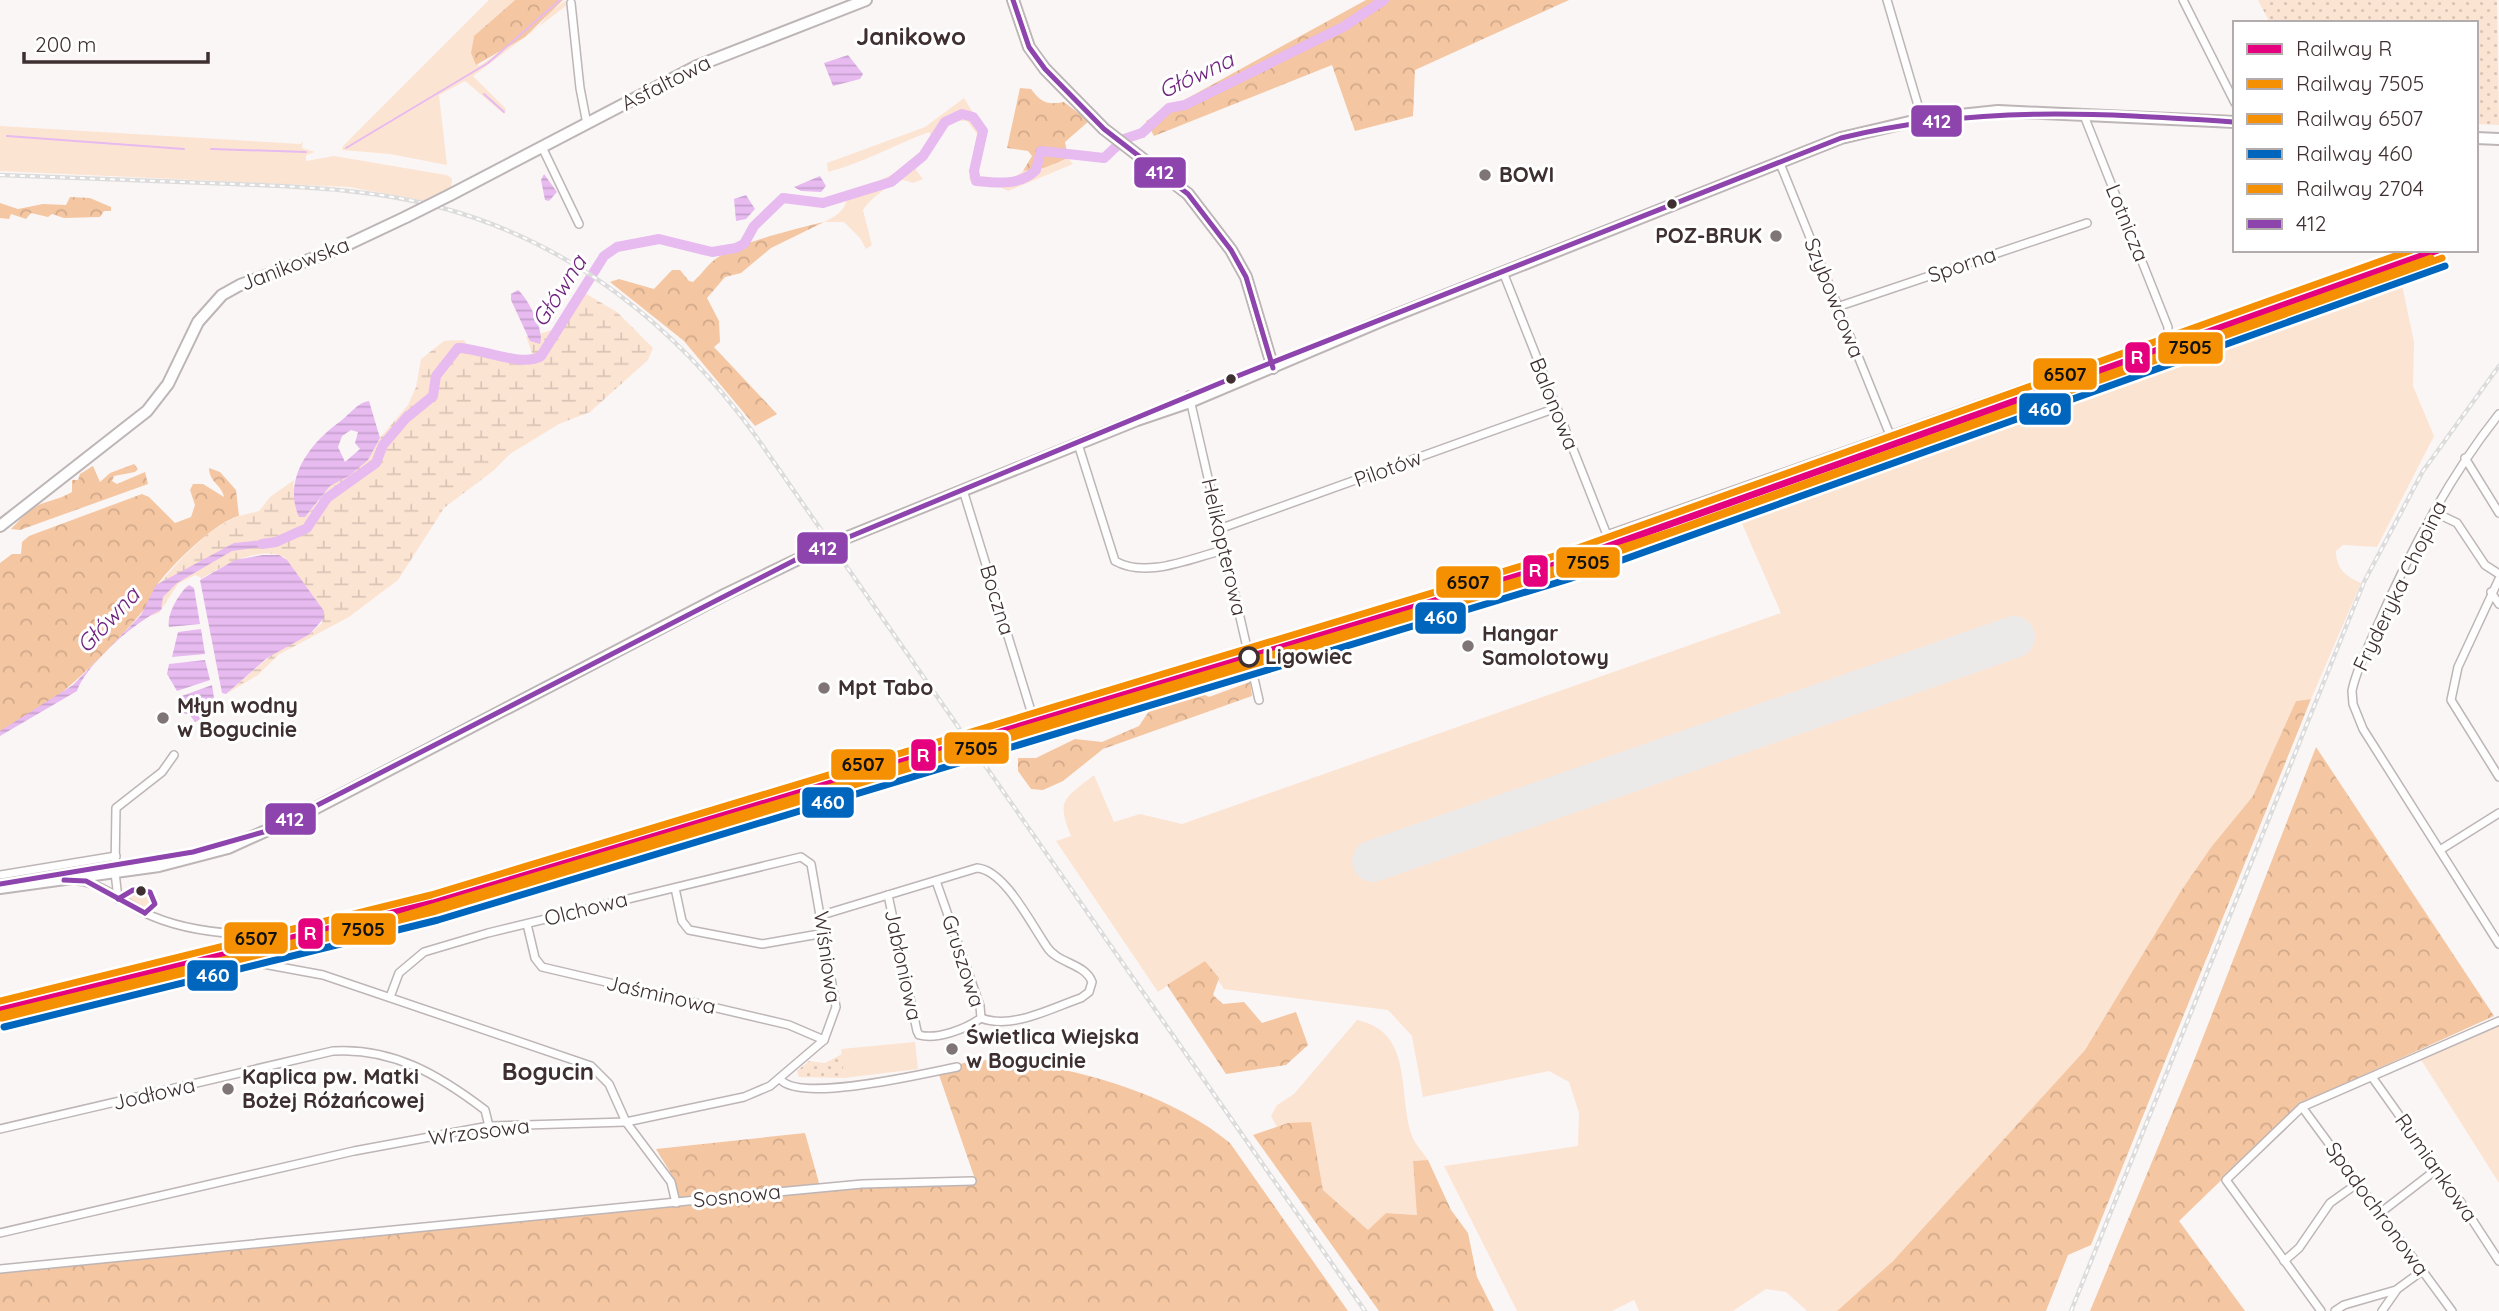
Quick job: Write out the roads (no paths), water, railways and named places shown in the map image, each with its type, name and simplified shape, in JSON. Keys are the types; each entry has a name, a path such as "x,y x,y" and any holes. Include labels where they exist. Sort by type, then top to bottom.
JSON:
{"main road":[{"name":"Asfaltowa","path":"474,183 723,55 866,0"},
{"path":"1013,0 1029,47 1036,58 1111,135 1188,194 1231,250 1246,277 1272,365"},
{"path":"0,886 115,865 203,857 324,804 716,599 813,552 1779,160 1841,138 1922,119 1998,111 2233,122"},
{"path":"2478,138 2499,139"},
{"name":"Janikowska","path":"0,526 147,411 169,384 198,322 222,295 251,280 336,250 474,183"},
{"path":"0,886 60,880 115,865"}],"street":[{"path":"1887,0 1922,119"},
{"path":"2183,0 2233,99"},
{"path":"571,4 580,88 587,124"},
{"name":"Lotnicza","path":"1890,435 2162,339 2168,334 2168,327 2083,113"},
{"path":"542,147 579,224"},
{"name":"Szybowcowa","path":"1779,160 1890,435"},
{"name":"Sporna","path":"1837,307 2087,223"},
{"name":"Balonowa","path":"1503,272 1607,535 1890,435"},
{"name":"Helikopterowa","path":"1189,399 1259,700"},
{"name":"Pilotów","path":"1219,529 1556,408"},
{"name":"Fryderyka Chopina","path":"2499,414 2465,458 2434,512 2391,596 2352,691 2353,704 2363,729 2499,944"},
{"path":"1078,444 1115,561 1135,569 1149,569 1224,550"},
{"path":"2465,458 2499,513"},
{"name":"Boczna","path":"964,490 1031,711"},
{"path":"2434,512 2457,523 2485,565 2499,574"},
{"path":"2499,579 2458,667 2451,700 2499,777"},
{"path":"2491,592 2499,604"},
{"path":"118,899 115,865 116,808 124,799 162,772 174,755"},
{"path":"2440,850 2499,813"},
{"name":"Olchowa","path":"390,997 403,968 424,952 527,924 801,858 806,859"},
{"name":"Wiśniowa","path":"781,1080 824,1040 836,1007 822,915 811,864 806,859"},
{"path":"0,875 115,865"},
{"path":"822,915 977,869 993,873 1022,907 1048,950 1058,959 1084,970 1092,982 1089,992 1081,998 1020,1019 990,1022 981,1018"},
{"path":"60,880 86,881 145,913 188,928 241,934 248,943"},
{"name":"Gruszowa","path":"919,1035 929,1037 962,1029 981,1018 980,1006 936,881"},
{"path":"675,888 682,921 689,930 762,944 825,933"},
{"name":"Jabłoniowa","path":"888,895 919,1035"},
{"name":"Jaśminowa","path":"527,924 535,958 542,967 789,1025 824,1040"},
{"path":"250,954 258,963 312,972 582,1062 600,1073 609,1084 626,1122 671,1182 676,1203"},
{"path":"2321,1311 2226,1180 2302,1107 2499,1021"},
{"name":"Jodłowa","path":"0,1129 333,1051 359,1049 386,1054 417,1066 485,1110 489,1126"},
{"path":"781,1080 791,1085 850,1086 957,1067"},
{"name":"Rumiankowa","path":"2372,1077 2499,1261"},
{"name":"Wrzosowa","path":"0,1233 354,1151 489,1126 626,1122 744,1097 781,1080"},
{"name":"Spadochronowa","path":"2302,1107 2452,1311"},
{"path":"2380,1213 2437,1169"},
{"name":"Sosnowa","path":"0,1269 862,1184 972,1181"},
{"path":"2284,1261 2299,1248 2330,1203 2358,1183"},
{"path":"2335,1311 2344,1305 2396,1290 2422,1271"},
{"path":"2382,1311 2396,1290"}],"waterway":[{"path":"346,148 488,63 560,0"},
{"name":"Główna","path":"262,544 276,542 307,528 327,498 376,463 383,445 406,418 433,396 436,376 458,348 513,359 524,360 541,356 604,256 617,247 659,239 712,252 736,248 744,244 754,226 783,198 823,203 891,182 923,156 945,122 962,114 973,117 983,131 974,171 976,181 1008,182 1023,179 1036,170 1041,151 1104,158 1124,139 1142,133 1169,108 1185,105 1343,27 1384,0"},
{"path":"484,94 504,112"},
{"path":"7,136 184,149"},
{"path":"211,149 306,152"}],"railway":[{"path":"0,175 311,188 414,201 487,222 533,242 617,293 655,324 691,358 755,435 1365,1311"},
{"path":"2071,1311 2364,582 2423,471 2499,366"}],"rail line":[{"name":"6507","path":"0,1001 431,895 1561,554 2406,252"},
{"name":"R","path":"0,1010 433,903 1564,562 2432,252"},
{"name":"2704","path":"2,1014 399,917 1543,573 1676,530 2431,258"},
{"name":"7505","path":"2,1018 436,911 1567,570 2442,258"},
{"name":"460","path":"4,1027 438,920 1569,579 2445,266"}],"place":[{"name":"BOWI","path":"1485,175"},
{"name":"POZ-BRUK","path":"1776,236"},
{"name":"Hangar Samolotowy","path":"1468,646"},
{"name":"Ligowiec","path":"1249,657"},
{"name":"Mpt Tabo","path":"824,688"},
{"name":"Młyn wodny w Bogucinie","path":"163,718"},
{"name":"Świetlica Wiejska w Bogucinie","path":"952,1049"},
{"name":"Kaplica pw. Matki Bożej Różańcowej","path":"228,1089"}],"district":[{"name":"Janikowo","path":"911,37"},
{"name":"Bogucin","path":"548,1072"}]}
